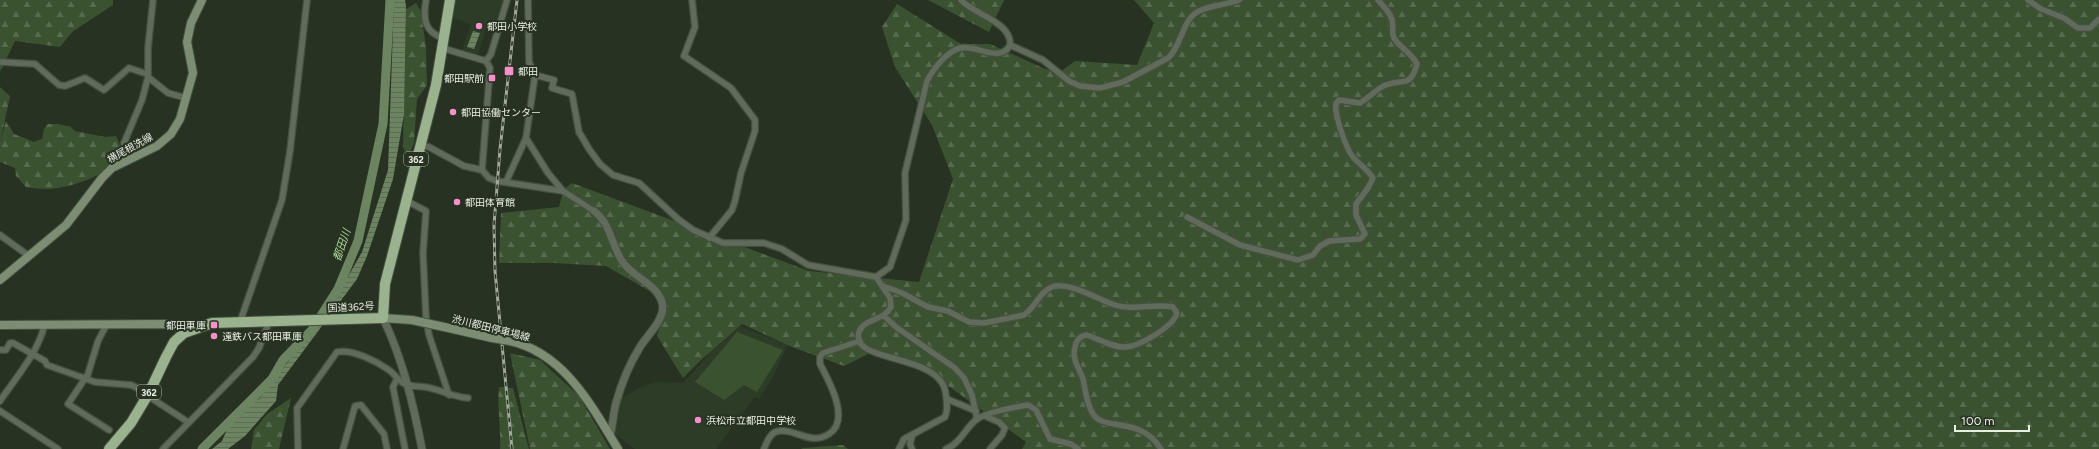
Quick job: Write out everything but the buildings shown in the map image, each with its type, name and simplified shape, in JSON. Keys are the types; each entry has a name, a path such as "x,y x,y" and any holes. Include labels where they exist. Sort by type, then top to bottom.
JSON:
{"highway":[{"name":"国道362号","path":"109,449 131,423 148,394 174,342 184,333 212,323 383,318 385,284 405,200 436,85 450,0"}],"main road":[{"name":"横尾根洗線","path":"0,280 66,225 102,178 112,168 157,146 172,134 180,119 193,73 188,36 191,23 202,0"},
{"name":"渋川都田停車場線","path":"383,318 412,320 444,326 510,341 536,349 554,361 575,382 618,449"},
{"path":"0,325 44,326 166,324 176,325 184,333"}],"street":[{"path":"127,161 124,143 142,100 147,75 153,0"},
{"path":"240,322 282,200 290,151 307,0"},
{"path":"426,0 424,13 425,24 430,31 442,43 486,61 490,68 482,170"},
{"path":"486,61 491,54 507,0"},
{"path":"506,182 526,138 535,75 529,62 528,0"},
{"path":"692,0 695,27 684,56 731,88 755,120 755,131 741,173 736,201 732,210 709,238"},
{"path":"876,277 890,267 906,220 905,173 907,160 927,81 931,73 954,51 962,48 998,54 1005,52 1010,45 1009,38 995,22 960,0"},
{"path":"1010,45 1043,60 1069,81 1080,86 1100,88 1123,82 1168,58 1174,52 1190,21 1199,11 1238,0"},
{"path":"1187,217 1240,246 1298,260 1313,254 1320,246 1329,241 1360,240 1365,234 1356,215 1355,207 1359,199 1368,188 1372,178 1369,172 1352,157 1349,151 1337,121 1336,104 1339,100 1360,103 1386,85 1406,82 1413,75 1417,64 1414,58 1394,37 1392,31 1393,22 1389,12 1378,0"},
{"path":"2028,0 2041,9 2064,18 2078,28 2090,28 2099,19"},
{"path":"0,62 35,64 59,85 65,86 85,78 104,90 129,68 147,75 168,93 186,98"},
{"path":"535,75 554,80 552,88 572,94 579,132 600,164 613,175 639,183 678,220 693,230 723,244 764,243 782,248 808,266 876,277 890,298 891,307 884,316 865,324 858,334 862,345 877,354 918,364 929,370 943,382 947,399 948,407 945,417 904,439 899,449"},
{"path":"526,138 548,173 563,191 594,211 604,220 622,261 658,295 663,309 661,316 639,349 616,401 610,436"},
{"path":"420,144 429,147 464,166 482,170 490,178 563,191"},
{"path":"405,200 426,211 423,253 426,317 429,335 449,395"},
{"path":"0,235 29,256"},
{"path":"883,286 902,293 928,307 948,311 969,322 984,323 1024,315 1047,289 1056,286 1083,292 1100,300 1120,306 1173,307 1177,313 1174,321 1162,330 1136,344 1125,347 1110,344 1087,335 1079,338 1075,344 1074,350 1075,361 1083,379 1086,401 1094,416 1102,422 1129,426 1144,431 1152,436 1161,449"},
{"path":"884,316 896,327 955,368 964,378 972,394 977,419"},
{"path":"383,318 397,346 408,385 422,449"},
{"path":"163,449 253,357 259,348 269,322"},
{"path":"107,324 98,340 85,378 68,404 109,430"},
{"path":"0,401 32,353 42,335 44,326"},
{"path":"764,449 772,434 780,430 819,438 835,429 839,424 840,413 820,364 820,357 823,354 860,341"},
{"path":"0,350 6,350 10,343 13,343 32,353 47,365 107,384 131,385 148,394 188,422"},
{"path":"298,449 297,408 338,352 344,350 378,363 391,371 397,380 408,385 429,388 449,395 468,398"},
{"path":"397,380 393,387 405,449"},
{"path":"947,399 976,411"},
{"path":"343,449 355,406 361,405 384,434 387,449"},
{"path":"946,449 966,432 977,419 1016,407 1030,406 1038,413 1044,429 1050,439 1071,444 1078,449"},
{"path":"0,411 58,449"},
{"path":"985,416 999,422 1005,428 1002,435 990,449"},
{"path":"912,436 910,444 912,449"}],"shaded area":[{"path":"394,0 405,0 406,6 404,114 393,179 367,256 357,279 278,385 276,401 245,436 228,449 212,449 222,441 236,409 259,399 330,308 362,252 388,170"},
{"name":"都田小学校","path":"453,0 504,0 496,27 487,26 478,54 462,50 471,24 450,17"},
{"path":"473,31 480,33 474,49 467,47"},
{"path":"740,326 788,345 773,377 759,399 755,397 716,449 635,449 616,435 614,426 619,395 623,397 645,385 656,382 683,383 711,352"}],"green space":[{"path":"0,0 113,0 113,5 72,32 60,47 15,41 0,72"},
{"path":"928,0 1004,0 989,32"},
{"path":"1134,0 2099,0 2099,449 1022,449 1026,442 918,364 872,352 844,366 792,347 742,324 683,378 657,336 667,301 606,266 553,263 499,263 501,213 559,207 564,189 572,183 809,271 919,282 953,179 932,125 895,67 882,27 897,4 961,44 990,44 1045,69 1060,72 1075,61 1137,65 1154,23"},
{"path":"416,3 421,11 426,48 427,85 417,99 414,143 410,152 405,152 403,146 406,9"},
{"path":"0,87 10,96 0,143"},
{"path":"6,121 14,134 34,142 42,139 44,129 48,124 58,124 71,127 75,131 105,137 116,136 121,152 120,157 115,164 107,170 87,180 66,187 39,189 26,187 16,176 15,168 0,162 0,143"},
{"path":"737,332 783,350 757,392 744,385 724,400 695,382"},
{"path":"510,353 540,360 579,396 610,449 530,449"},
{"path":"499,387 513,388 529,449 500,449 498,403"},
{"path":"291,398 279,449 251,449 254,430 267,414"},
{"path":"843,445 848,449 801,449 803,448"}],"waterway":[{"name":"都田川","path":"202,449 272,379 283,360 312,330 338,289 358,241 383,124 390,0"}],"railway":[{"path":"512,449 495,271 494,225 500,149 517,0"}],"place":[{"name":"都田小学校","path":"479,26"},
{"name":"都田","path":"509,71"},
{"name":"都田駅前","path":"492,78"},
{"name":"都田協働センター","path":"453,112"},
{"name":"都田体育館","path":"457,202"},
{"name":"都田車庫","path":"214,325"},
{"name":"遠鉄バス都田車庫","path":"214,336"},
{"name":"浜松市立都田中学校","path":"698,420"}]}
